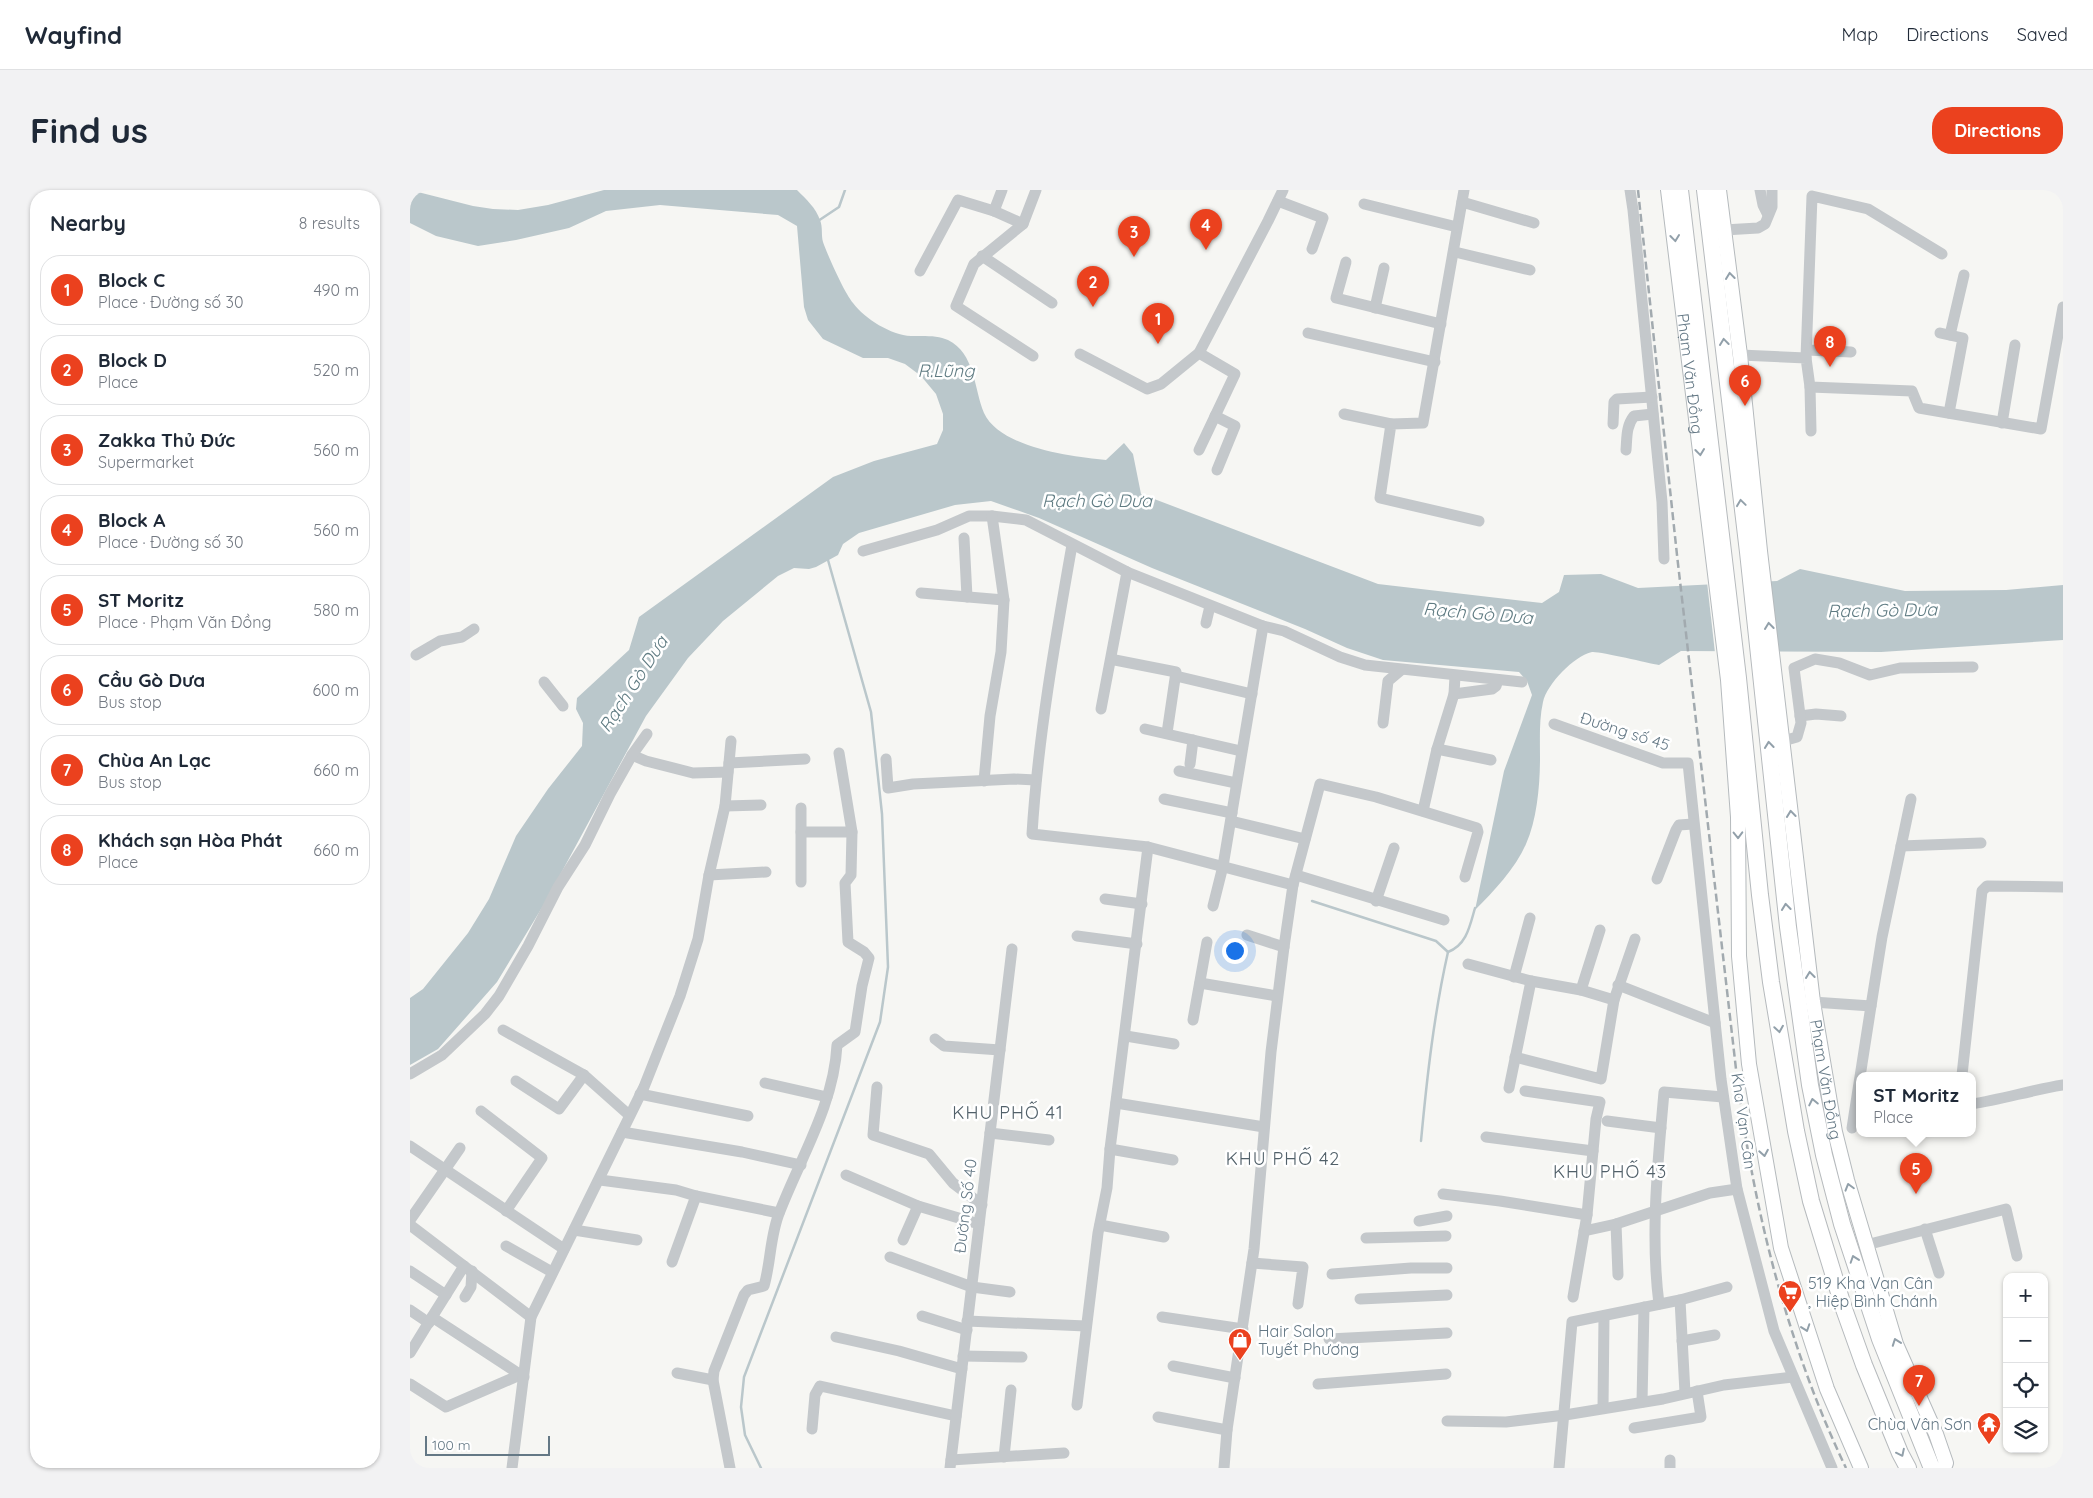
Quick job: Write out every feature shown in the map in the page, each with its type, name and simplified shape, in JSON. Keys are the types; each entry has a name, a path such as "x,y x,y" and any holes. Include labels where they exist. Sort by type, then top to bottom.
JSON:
{"highway":[{"name":"Phạm Văn Đồng","path":"1680,190 1718,556"},
{"path":"1705,190 1754,551 1768,675"},
{"path":"1718,556 1733,679 1740,703 1771,982 1796,1131 1811,1201 1823,1243 1864,1365 1908,1468"},
{"name":"Phạm Văn Đồng","path":"1768,675 1797,999 1810,1085 1824,1155 1842,1224 1880,1339 1933,1468"}],"main road":[{"name":"Phạm Văn Đồng","path":"1668,190 1718,556"},
{"path":"1719,190 1740,354 1754,551"},
{"name":"Phạm Văn Đồng","path":"1768,675 1783,740 1813,1002 1835,1132 1896,1344 1936,1434 1946,1463 1944,1468"},
{"path":"1733,679 1734,751 1738,817 1739,956 1749,1064 1757,1117 1781,1248 1827,1389 1861,1468"},
{"path":"1734,751 1740,703"}],"street":[{"path":"994,211 1002,190"},
{"path":"1032,356 956,306 974,264 1023,224 1036,190"},
{"path":"1080,354 1147,389 1161,384 1199,353 1282,190"},
{"path":"1344,414 1391,424 1423,423 1455,252 1464,190"},
{"path":"1630,190 1662,502 1664,559"},
{"path":"1760,190 1762,205 1768,215"},
{"path":"1724,230 1758,228 1765,224 1772,207 1772,190"},
{"path":"1811,432 1810,387 1806,354 1812,196 1868,209 1942,254"},
{"path":"920,271 957,201 961,200 994,211 1023,224"},
{"path":"1278,201 1323,218 1312,249"},
{"path":"1462,202 1534,223"},
{"path":"1364,204 1458,227"},
{"path":"1455,252 1530,270"},
{"path":"982,256 1052,303"},
{"path":"1346,262 1336,298 1441,324"},
{"path":"1375,308 1384,268"},
{"path":"1949,413 1963,338 1945,334 1964,275"},
{"path":"1810,387 1912,392 1919,408 2041,429 2063,307"},
{"path":"1308,333 1435,362"},
{"path":"2002,423 2015,345"},
{"path":"1740,354 1851,352"},
{"path":"1199,353 1235,374 1199,450"},
{"path":"1613,424 1614,402 1617,399 1652,397"},
{"path":"1626,450 1630,421 1634,416 1653,414"},
{"path":"1215,416 1235,426 1217,470"},
{"path":"1391,424 1380,498 1479,521"},
{"path":"862,551 937,530 969,516 992,516 1026,520 1127,572 1263,626 1284,631 1348,660 1365,665 1401,670 1522,682"},
{"path":"984,781 990,716 1001,652 1004,600 992,516"},
{"path":"964,538 967,597"},
{"path":"1072,545 1055,643 1036,780 1032,834 1148,847 1223,866 1295,880 1444,920"},
{"path":"1101,709 1127,572"},
{"path":"921,593 1004,600"},
{"path":"1206,623 1210,606"},
{"path":"1213,906 1223,866 1263,626"},
{"path":"416,655 440,641 462,637 474,629"},
{"path":"1783,740 1797,737 1801,723 1794,668 1815,659 1839,663 1870,675 1900,668 1973,667"},
{"path":"1116,660 1174,671 1176,676 1167,732"},
{"path":"1382,723 1388,681 1401,670"},
{"path":"1176,676 1252,694"},
{"path":"1423,812 1437,749 1454,694 1455,676"},
{"path":"1454,694 1492,689 1496,686 1498,680"},
{"path":"544,682 563,706"},
{"path":"1800,716 1816,714 1841,716"},
{"name":"Đường số 45","path":"1554,724 1663,762 1688,764"},
{"path":"1145,728 1241,751"},
{"path":"410,1074 442,1055 486,1014 499,996 528,946 558,887 585,845 632,755 648,734"},
{"path":"1190,764 1193,740"},
{"path":"512,1468 522,1376 531,1317 600,1180 664,1040 698,939 709,875 725,806 731,741"},
{"path":"1437,749 1491,760"},
{"path":"730,1468 713,1380 718,1359 744,1295 748,1290 764,1286 779,1213 827,1097 836,1062 837,1045 856,1032 868,958 864,952 848,942 845,883 851,875 852,832 839,752"},
{"path":"632,755 660,765 693,773 728,767 805,759"},
{"path":"886,759 888,788 914,784 1036,780"},
{"name":"Kha Vạn Cân","path":"1688,764 1715,1023 1737,1189 1774,1331 1832,1468"},
{"path":"1179,771 1236,783"},
{"path":"1224,1468 1226,1430 1252,1263 1277,996 1295,880 1320,784 1376,797 1478,829 1465,877"},
{"path":"1164,799 1305,839"},
{"path":"1863,1072 1882,937 1911,799"},
{"path":"725,806 761,805"},
{"path":"800,808 801,882"},
{"path":"1656,879 1679,825 1693,824"},
{"path":"801,832 852,832"},
{"path":"1901,846 1981,843"},
{"path":"1077,1405 1083,1371 1086,1326 1107,1188 1110,1149 1126,1036 1148,847"},
{"path":"1376,901 1394,848"},
{"path":"709,875 766,872"},
{"path":"1962,1072 1982,891 1987,886 2063,887"},
{"path":"1105,899 1142,904"},
{"path":"1514,977 1530,918"},
{"path":"1581,990 1600,930"},
{"path":"1247,935 1284,947"},
{"path":"1077,936 1137,944"},
{"path":"1515,1057 1601,1079 1614,1000 1634,939"},
{"path":"1193,1020 1207,942"},
{"name":"Đường Số 40","path":"950,1464 1012,949"},
{"path":"1468,964 1531,981 1581,990 1614,1000"},
{"path":"1508,1088 1531,981"},
{"path":"1200,983 1277,996"},
{"path":"1618,985 1715,1023"},
{"path":"1813,1002 1871,1006"},
{"path":"503,1030 584,1075 629,1115"},
{"path":"1126,1036 1174,1044"},
{"path":"935,1039 944,1046 1000,1050"},
{"path":"516,1081 559,1109 584,1075"},
{"path":"765,1083 827,1097"},
{"path":"1976,1103 2007,1098 2063,1084"},
{"path":"877,1087 873,1135 929,1154 953,1183 982,1205"},
{"path":"1525,1091 1600,1102 1587,1215 1573,1297"},
{"path":"1659,1304 1656,1276 1656,1211 1664,1092 1724,1096"},
{"path":"640,1094 748,1116"},
{"path":"1116,1103 1264,1127"},
{"path":"481,1111 542,1158 506,1211"},
{"path":"1607,1121 1661,1128"},
{"path":"1835,1132 1856,1127"},
{"path":"622,1132 742,1152 800,1165"},
{"path":"990,1133 1049,1140"},
{"path":"1486,1137 1593,1151"},
{"path":"410,1146 564,1249"},
{"path":"410,1220 443,1169 460,1148"},
{"path":"1110,1149 1172,1160"},
{"path":"846,1175 918,1206 979,1224"},
{"path":"600,1180 676,1190 779,1213"},
{"path":"1584,1231 1616,1224 1710,1193 1737,1189"},
{"path":"1443,1194 1587,1215"},
{"path":"672,1262 696,1196"},
{"path":"903,1240 918,1206"},
{"path":"1866,1245 2006,1209 2017,1256"},
{"path":"1419,1221 1447,1216"},
{"path":"1616,1224 1618,1275"},
{"path":"410,1225 531,1317"},
{"path":"1100,1225 1164,1237"},
{"path":"1925,1229 1938,1273"},
{"path":"574,1230 636,1240"},
{"path":"1366,1238 1446,1236"},
{"path":"506,1246 552,1272"},
{"path":"890,1257 972,1287 1010,1292"},
{"path":"1252,1263 1303,1267 1298,1304"},
{"path":"1332,1274 1411,1268 1447,1268"},
{"path":"411,1350 446,1295 468,1269"},
{"path":"465,1297 470,1287 468,1269"},
{"path":"410,1271 446,1295"},
{"path":"1559,1468 1572,1322 1680,1300 1727,1288"},
{"path":"1360,1299 1447,1295"},
{"path":"1680,1300 1684,1393"},
{"path":"1642,1402 1644,1306"},
{"path":"410,1310 430,1320 522,1376"},
{"path":"922,1316 967,1326 1086,1326"},
{"path":"1162,1316 1243,1329"},
{"path":"1603,1408 1604,1316"},
{"path":"1329,1339 1447,1333"},
{"path":"1682,1341 1716,1335"},
{"path":"836,1336 962,1369"},
{"path":"963,1356 1022,1358"},
{"path":"1173,1366 1235,1378"},
{"path":"676,1373 713,1380"},
{"path":"1318,1384 1446,1374"},
{"path":"410,1384 446,1407 522,1376"},
{"path":"1447,1421 1506,1422 1565,1415 1697,1392 1724,1385 1792,1377"},
{"path":"812,1429 815,1395 820,1386 956,1416"},
{"path":"1004,1457 1011,1390"},
{"path":"1634,1428 1701,1417 1697,1392"},
{"path":"1158,1417 1226,1430"},
{"path":"950,1464 1004,1457 1064,1453"}],"water":[{"name":"Rạch Gò Dưa","path":"410,190 473,206 518,210 548,205 604,190 797,190 816,212 821,223 822,239 832,265 849,298 858,309 871,320 895,333 911,336 940,337 957,346 969,362 984,413 992,425 1005,435 1057,453 1106,460 1124,443 1133,454 1141,494 1378,584 1542,603 1559,592 1564,575 1601,574 1638,588 1777,581 1800,569 1905,591 2006,590 2063,585 2063,640 1881,652 1681,651 1659,665 1596,652 1585,655 1577,659 1562,672 1550,687 1543,702 1540,723 1540,768 1537,802 1530,835 1510,871 1475,910 1504,771 1532,695 1527,681 1519,672 1383,660 1347,648 1305,629 1152,568 1039,518 991,501 955,505 859,533 843,544 838,555 816,567 809,569 794,568 778,576 723,621 688,658 646,716 546,901 497,982 438,1049 410,1065 410,998 423,989 468,933 489,899 516,836 548,789 582,746 583,723 576,709 577,698 629,650 639,617 833,477 874,461 937,444 943,430 943,414 936,394 921,376 905,364 888,358 863,358 823,339 808,320 804,307 797,226 778,215 660,205 606,211 569,228 478,246 436,236 410,223"}],"pier":[{"path":"1768,579 1777,653 1715,653 1707,582"}],"waterway":[{"path":"818,221 839,207 845,190"},
{"path":"761,1468 745,1435 741,1407 744,1377 880,1022 888,967 882,814 871,712 828,560"},
{"path":"1312,901 1436,941 1448,952"},
{"path":"1421,1141 1432,1046 1448,952 1460,945 1464,939 1475,908"}],"railway":[{"path":"1638,190 1677,555 1743,1120 1762,1222 1789,1323 1806,1373 1846,1468"}],"place":[{"name":"Block A","path":"1206,250"},
{"name":"Zakka Thủ Đức","path":"1134,257"},
{"name":"Block D","path":"1093,307"},
{"name":"Block C","path":"1158,344"},
{"name":"Khách sạn Hòa Phát","path":"1830,367"},
{"name":"Cầu Gò Dưa","path":"1745,406"},
{"name":"ST Moritz","path":"1916,1194"},
{"name":"519 Kha Vạn Cân , Hiệp Bình Chánh","path":"1790,1313"},
{"name":"Hair Salon Tuyết Phương","path":"1240,1361"},
{"name":"Chùa An Lạc","path":"1919,1406"},
{"name":"Chùa Vân Sơn","path":"1989,1445"}],"district":[{"name":"KHU PHỐ 41","path":"1008,1112"},
{"name":"KHU PHỐ 42","path":"1283,1158"},
{"name":"KHU PHỐ 43","path":"1610,1171"}],"water label":[{"name":"R.Lũng","path":"946,370"}]}
